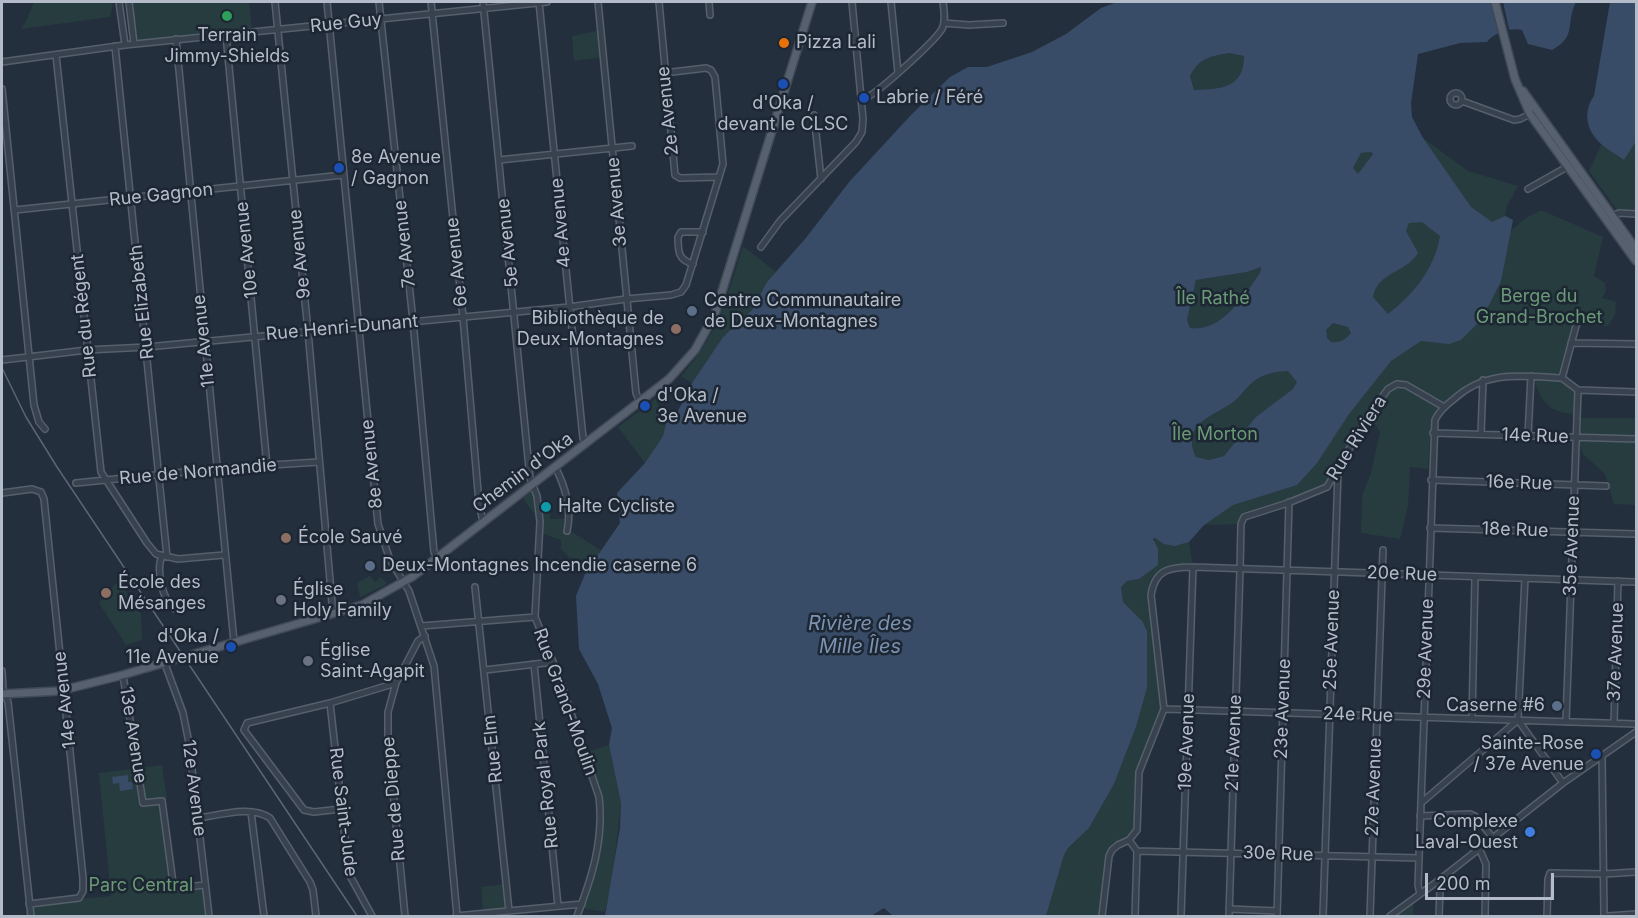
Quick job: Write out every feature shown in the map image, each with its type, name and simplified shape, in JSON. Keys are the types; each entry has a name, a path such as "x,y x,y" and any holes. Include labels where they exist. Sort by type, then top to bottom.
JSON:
{"main road":[{"name":"Chemin d'Oka","path":"3,694 64,690 165,664 362,605 404,581 437,557 669,379 685,364 713,320 812,2"},
{"path":"1496,2 1520,92 1568,167 1636,249"},
{"path":"1533,112 1610,217 1636,261"}],"street":[{"path":"120,2 125,45"},
{"path":"129,2 134,44"},
{"name":"9e Avenue","path":"275,2 333,614"},
{"name":"8e Avenue","path":"327,2 378,524 390,560 409,591 434,666 456,916"},
{"name":"7e Avenue","path":"379,2 413,321 434,552 437,557"},
{"name":"6e Avenue","path":"431,2 463,317 474,458 480,516 483,522"},
{"name":"4e Avenue","path":"539,2 569,307 583,438 586,444"},
{"name":"Rue Guy","path":"2,62 115,46 381,19 483,5 547,2"},
{"name":"3e Avenue","path":"598,2 636,393 640,402"},
{"name":"2e Avenue","path":"658,2 675,175 680,178 719,177"},
{"path":"709,2 710,15"},
{"path":"761,247 780,221 860,136 863,125 862,100 852,2"},
{"path":"891,2 897,73"},
{"path":"862,100 872,95 940,32 944,22 943,2"},
{"name":"5e Avenue","path":"483,5 530,478 533,484"},
{"path":"944,22 969,25 1003,24"},
{"name":"10e Avenue","path":"226,35 267,466"},
{"name":"11e Avenue","path":"176,39 234,642"},
{"name":"Rue Elizabeth","path":"115,46 160,475 165,556"},
{"name":"Rue du Régent","path":"56,55 99,463 102,475 147,543 156,554 165,556"},
{"path":"664,73 706,68 711,70 715,77 723,164 703,232 693,264 685,262 679,254 678,237 681,232 703,232"},
{"path":"2,89 34,405 39,422 45,429"},
{"path":"1462,101 1514,120 1533,112"},
{"path":"814,115 820,179"},
{"path":"499,160 632,146"},
{"path":"1528,189 1568,167"},
{"name":"Rue Gagnon","path":"15,210 343,176"},
{"path":"1610,217 1619,213 1636,214"},
{"name":"Rue Henri-Dunant","path":"2,360 87,350 147,347 569,307 671,295 681,292 686,285 693,264"},
{"path":"1562,378 1577,322"},
{"path":"1571,343 1636,344"},
{"path":"1528,436 1531,376"},
{"path":"1444,407 1466,388 1495,377 1562,378 1578,390 1636,392"},
{"path":"1481,434 1483,380"},
{"name":"Rue Riviera","path":"1240,569 1241,524 1244,517 1327,487 1369,415 1388,389 1397,384 1406,385 1444,407"},
{"name":"35e Avenue","path":"1566,722 1578,390"},
{"name":"29e Avenue","path":"1420,894 1418,885 1433,433 1435,420 1444,407"},
{"name":"14e Rue","path":"1433,433 1636,439"},
{"name":"Rue de Normandie","path":"76,483 217,469 319,462"},
{"path":"555,467 567,504 567,531"},
{"name":"25e Avenue","path":"1323,916 1338,471"},
{"name":"16e Rue","path":"1431,480 1606,486"},
{"name":"Rue Grand-Moulin","path":"533,484 537,497 540,528 535,617 553,662 599,797 602,817 600,841 577,916"},
{"name":"14e Avenue","path":"2,492 34,489 40,491 43,496 83,891 78,898 29,904"},
{"name":"23e Avenue","path":"1277,914 1289,502"},
{"name":"18e Rue","path":"1430,528 1636,534"},
{"name":"27e Avenue","path":"1370,916 1383,550"},
{"path":"176,609 170,606 163,596 160,562 165,556 178,559 224,555"},
{"name":"20e Rue","path":"1164,709 1151,595 1155,580 1168,569 1193,567 1636,582"},
{"name":"19e Avenue","path":"1181,916 1193,567"},
{"name":"21e Avenue","path":"1229,916 1240,569"},
{"path":"1472,719 1475,577"},
{"path":"1525,578 1518,720 1563,783"},
{"name":"37e Avenue","path":"1614,723 1618,581"},
{"name":"Rue Elm","path":"476,586 514,913"},
{"path":"421,626 535,617"},
{"name":"Rue de Dieppe","path":"405,916 388,739 388,712 396,683 418,641 425,636"},
{"path":"485,670 553,662"},
{"name":"12e Avenue","path":"165,664 183,713 189,743 208,916"},
{"name":"Rue Royal Park","path":"534,664 558,906"},
{"path":"2,671 3,694 8,702 31,916"},
{"name":"13e Avenue","path":"123,675 143,803 162,801 173,883 177,888 206,885"},
{"path":"341,809 314,812 304,810 244,730 245,726 248,723 330,703 396,683"},
{"name":"Rue Saint-Jude","path":"330,703 348,874 372,916"},
{"path":"1102,916 1109,856 1118,845 1129,840 1137,830 1139,772 1164,709"},
{"name":"24e Rue","path":"1164,709 1636,724"},
{"path":"1421,803 1518,720"},
{"path":"1625,724 1629,729 1629,737"},
{"path":"1390,916 1563,783 1636,732"},
{"path":"1602,756 1606,916 1636,915"},
{"path":"198,818 251,812 264,814 276,825 310,882 316,916"},
{"path":"251,812 264,916"},
{"path":"1420,816 1470,814 1475,816 1493,838"},
{"path":"1129,840 1137,851 1135,916"},
{"path":"1479,849 1486,864 1485,916"},
{"name":"30e Rue","path":"1137,851 1419,858"},
{"path":"1546,916 1550,873 1636,872"},
{"path":"1438,881 1439,916"},
{"path":"456,916 514,913 582,904"},
{"path":"1229,909 1277,914"}],"green space":[{"path":"34,2 113,2 110,17 21,29"},
{"path":"132,2 249,2 252,30 136,42"},
{"path":"601,30 603,57 574,61 572,36"},
{"path":"1229,53 1244,56 1240,76 1221,88 1194,90 1190,76 1198,65 1211,57"},
{"path":"1423,138 1468,171 1518,186 1507,206 1505,216 1513,220 1510,232 1541,210 1603,237 1594,276 1605,283 1606,291 1602,298 1616,302 1615,315 1608,326 1590,325 1585,321 1585,313 1582,324 1571,343 1562,378 1577,391 1577,436 1572,414 1563,413 1546,404 1533,378 1483,380 1434,416 1431,425 1428,469 1410,467 1408,506 1400,539 1361,533 1362,496 1371,473 1380,432 1369,415 1327,487 1244,517 1241,524 1204,525 1223,456 1209,460 1196,457 1192,445 1196,429 1201,422 1235,401 1260,377 1288,370 1316,337 1364,299 1385,274"},
{"path":"1635,141 1636,213 1617,210 1589,171 1602,143 1624,160"},
{"path":"1371,152 1373,154 1358,175 1353,168 1361,153"},
{"path":"743,246 776,272 767,282 752,310 723,337 692,383 681,376 694,361 713,330 726,299"},
{"name":"Île Rathé","path":"1261,267 1260,273 1231,311 1212,324 1202,328 1190,328 1187,320 1196,280 1247,272"},
{"path":"656,399 666,423 663,436 645,463 618,427"},
{"path":"1579,418 1636,418 1636,505 1614,504 1605,474 1583,454 1579,443"},
{"path":"532,491 535,492 537,518 523,498"},
{"path":"540,504 549,504 550,519 565,519 566,523 562,529 564,533 572,532 602,551 585,574 561,549 561,540 541,533"},
{"path":"1155,538 1171,545 1189,542 1193,567 1168,569 1152,587 1164,710 1141,769 1138,831 1112,850 1104,905 1099,916 1046,916 1064,855 1068,848 1089,828 1114,784 1136,727 1147,688 1147,631 1143,622 1122,602 1121,587 1127,581 1139,579"},
{"path":"370,576 375,582 381,577 387,584 360,597 357,583"},
{"path":"118,581 141,614 142,640 126,645 99,603"},
{"path":"609,745 621,803 612,881 605,912 580,908 596,860 599,797 584,753"},
{"name":"Parc Central","path":"162,765 167,799 160,808 172,890 203,887 206,916 31,916 29,904 111,896 99,773"},
{"path":"505,884 507,910 483,911 481,887"},
{"path":"1414,899 1413,916 1391,916"}],"water":[{"name":"Rivière des Mille Îles","path":"1117,2 1576,2 1568,34 1560,45 1552,50 1528,44 1522,30 1513,29 1498,33 1487,42 1460,43 1418,54 1411,103 1412,117 1423,138 1471,207 1492,222 1505,216 1513,220 1501,281 1482,319 1461,340 1449,344 1421,341 1391,361 1349,414 1317,463 1297,485 1233,505 1204,525 1189,542 1175,546 1153,539 1158,549 1158,565 1139,579 1127,581 1121,587 1123,602 1143,622 1147,631 1147,688 1136,727 1114,784 1089,828 1068,848 1064,855 1046,916 893,916 884,908 871,916 605,916 620,828 621,803 609,745 612,728 598,684 579,649 576,596 585,574 620,523 617,493 645,463 663,436 666,423 678,411 692,383 723,337 752,310 767,282 805,239 850,181 911,115 950,77 968,67 987,67 1032,52 1066,34 1101,8","holes":["1229,53 1244,56 1240,75 1235,81 1221,88 1194,90 1190,76 1202,61","1371,152 1373,154 1358,174 1353,168 1361,153","1422,222 1440,236 1433,259 1422,280 1388,314 1373,297 1380,282 1413,260 1418,253 1406,231 1409,223","1261,267 1260,273 1231,311 1212,324 1202,328 1190,328 1187,320 1196,280 1247,272","1333,323 1348,327 1351,333 1337,342 1331,342 1327,338 1326,330","1288,371 1297,382 1293,389 1256,417 1224,456 1209,460 1196,457 1192,445 1193,436 1201,422 1235,401 1255,380 1276,372"]},
{"path":"1610,2 1636,2 1636,141 1624,160 1597,140 1591,132 1588,121 1589,105 1594,96"},
{"path":"128,775 128,782 132,782 133,789 120,791 119,783 113,784 112,777"}],"pier":[{"path":"1490,2 1503,2 1510,33 1499,36"}],"tram line":[{"path":"2,368 26,417 57,467 357,916"}],"place":[{"name":"Terrain Jimmy-Shields","path":"227,16"},
{"name":"Pizza Lali","path":"784,43"},
{"name":"d'Oka / devant le CLSC","path":"783,84"},
{"name":"Labrie / Féré","path":"864,98"},
{"name":"8e Avenue / Gagnon","path":"339,168"},
{"name":"Centre Communautaire de Deux-Montagnes","path":"692,311"},
{"name":"Bibliothèque de Deux-Montagnes","path":"676,329"},
{"name":"d'Oka / 3e Avenue","path":"645,406"},
{"name":"Halte Cycliste","path":"546,507"},
{"name":"École Sauvé","path":"286,538"},
{"name":"Deux-Montagnes Incendie caserne 6","path":"370,566"},
{"name":"École des Mésanges","path":"106,593"},
{"name":"Église Holy Family","path":"281,600"},
{"name":"d'Oka / 11e Avenue","path":"231,647"},
{"name":"Église Saint-Agapit","path":"308,661"},
{"name":"Caserne #6","path":"1557,706"},
{"name":"Sainte-Rose / 37e Avenue","path":"1596,754"},
{"name":"Complexe Laval-Ouest","path":"1530,832"}],"park label":[{"name":"Berge du Grand-Brochet","path":"1539,307"},
{"name":"Île Morton","path":"1215,435"}]}
